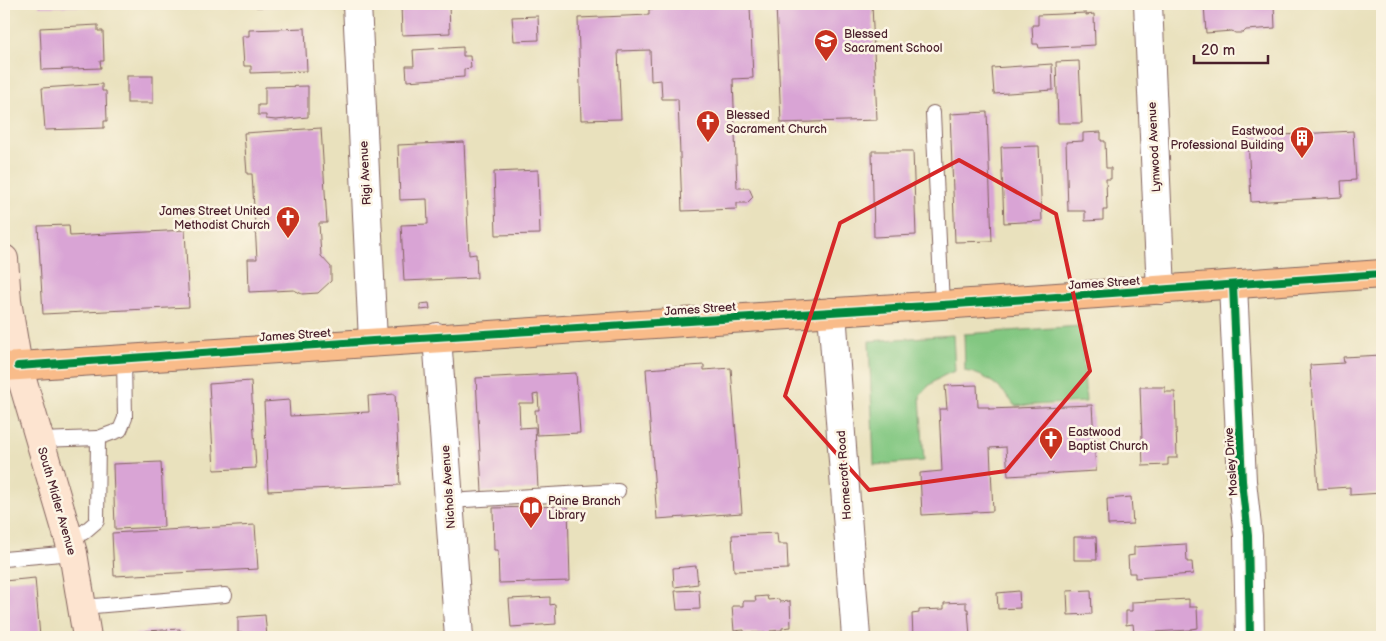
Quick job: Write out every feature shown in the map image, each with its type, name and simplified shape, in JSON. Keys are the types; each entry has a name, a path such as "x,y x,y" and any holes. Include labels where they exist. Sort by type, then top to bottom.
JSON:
{"main road":[{"name":"South Midler Avenue","path":"4,259 11,366 40,440 70,543 87,637"},
{"name":"James Street","path":"11,366 1382,274"}],"street":[{"name":"Rigi Avenue","path":"357,4 373,341"},
{"name":"Lynwood Avenue","path":"1148,4 1160,290"},
{"name":"Mosley Drive","path":"1233,285 1242,481 1248,536 1250,637"},
{"name":"Homecroft Road","path":"832,312 856,637"},
{"name":"Nichols Avenue","path":"437,337 459,637"}],"lane":[{"path":"933,113 942,305"},
{"path":"40,440 98,438 120,430 125,418 124,358"},
{"path":"4,559 70,543 97,521 98,438"},
{"path":"449,501 618,492"},
{"path":"82,607 225,595"}],"highlighted area":[{"path":"959,160 1056,214 1090,371 1006,471 869,490 785,396 840,223"}],"green space":[{"path":"1081,326 1086,402 1015,406 994,383 965,371 964,334"},
{"path":"953,335 955,371 936,380 920,396 924,461 874,465 869,341"}],"building":[{"path":"39,4 103,4 103,6 39,7"},
{"path":"256,4 303,4 303,6 256,7"},
{"path":"401,4 449,4 450,33 402,35"},
{"name":"Blessed Sacrament Church","path":"678,4 750,6 753,78 733,79 737,188 749,188 753,197 747,203 737,203 737,209 682,211 678,99 662,99 661,80 651,81 650,50 618,51 621,119 581,120 578,18 649,15 649,9 674,8"},
{"name":"Blessed Sacrament School","path":"776,4 872,4 877,120 781,123"},
{"path":"1204,4 1274,4 1275,28 1246,30 1243,33 1232,31 1206,33"},
{"path":"1086,13 1086,15 1094,14 1095,45 1039,48 1038,44 1033,44 1032,25 1038,25 1038,15"},
{"path":"538,16 539,40 514,41 512,17"},
{"path":"98,25 98,31 103,31 104,61 100,61 101,68 42,70 40,28"},
{"path":"305,28 307,71 251,73 251,66 244,66 242,36 249,36 249,30"},
{"path":"463,47 463,56 470,56 471,68 464,69 464,77 407,81 406,66 414,66 413,50"},
{"path":"1079,61 1082,123 1058,123 1056,62"},
{"path":"1052,64 1053,90 994,94 992,68"},
{"path":"127,76 153,76 153,103 127,103"},
{"path":"102,84 102,91 106,91 107,121 104,121 104,128 45,130 42,88"},
{"path":"308,86 308,117 276,120 266,119 266,115 258,115 258,105 265,105 265,87"},
{"path":"987,112 992,241 955,242 950,114"},
{"name":"James Street United Methodist Church","path":"321,128 327,223 319,223 321,256 331,267 331,281 318,293 302,294 294,290 249,292 248,259 257,259 252,174 247,174 244,133"},
{"name":"Eastwood Professional Building","path":"1353,131 1356,180 1341,181 1342,197 1251,202 1248,137"},
{"path":"1101,132 1101,141 1105,141 1106,168 1111,168 1111,179 1106,179 1107,210 1103,210 1103,220 1085,221 1085,211 1068,211 1066,142 1083,141 1083,133"},
{"path":"464,142 469,255 476,254 477,278 404,281 401,225 428,224 427,199 400,200 398,145"},
{"path":"1039,146 1042,221 1004,223 1001,147"},
{"path":"872,151 913,151 916,235 874,237"},
{"path":"538,170 540,234 496,235 494,172"},
{"path":"69,225 70,236 185,230 189,307 43,314 38,226"},
{"path":"429,303 430,309 420,310 420,304"},
{"path":"1382,355 1382,493 1350,495 1350,487 1318,489 1310,365 1344,363 1343,357"},
{"path":"704,365 704,370 731,368 742,513 657,519 646,369"},
{"path":"576,373 580,433 537,435 535,410 539,410 538,394 533,395 534,403 519,403 520,428 535,427 538,489 482,492 476,378"},
{"path":"251,381 256,468 214,470 209,384"},
{"name":"Eastwood Baptist Church","path":"977,385 978,407 989,407 989,409 1092,405 1096,471 1008,476 1006,447 990,448 993,511 922,515 920,473 942,471 939,409 947,409 945,386"},
{"path":"1140,387 1165,387 1165,392 1175,392 1177,458 1168,458 1168,465 1143,466"},
{"path":"395,394 400,485 268,491 264,402 289,400 290,416 369,412 368,396"},
{"path":"161,462 164,527 115,529 113,464"},
{"path":"1131,497 1133,524 1108,525 1107,499"},
{"name":"Paine Branch Library","path":"568,506 570,581 499,583 498,550 494,550 493,508"},
{"path":"255,525 258,569 114,576 112,533"},
{"path":"777,533 778,544 787,544 788,569 734,571 732,535"},
{"path":"1074,537 1096,537 1097,560 1074,560"},
{"path":"1186,544 1187,562 1192,562 1193,574 1135,578 1135,573 1129,573 1128,556 1134,555 1134,547"},
{"path":"696,566 698,584 674,587 673,568"},
{"path":"35,578 40,637 4,637 4,581"},
{"path":"699,590 700,609 677,610 675,591"},
{"path":"1091,590 1092,614 1068,615 1067,591"},
{"path":"1019,591 1020,608 998,609 997,593"},
{"path":"767,596 768,600 790,601 791,627 770,631 770,633 744,633 744,630 734,631 732,606 743,606 743,601 756,601 755,597"},
{"path":"550,597 550,605 555,604 556,624 511,627 509,599"},
{"path":"1189,599 1189,607 1197,607 1198,628 1134,633 1133,624 1126,625 1126,611 1132,611 1132,602"},
{"path":"966,602 970,637 913,637 912,614 919,613 919,610 944,609 944,603"},
{"path":"265,615 267,637 244,637 244,633 238,633 238,617"},
{"path":"180,629 180,632 184,631 184,637 135,637 135,634 146,633 146,631"}],"cycle path":[{"path":"18,366 1382,274"},
{"path":"1233,285 1242,481 1248,536 1250,637"}],"place":[{"name":"Blessed Sacrament School","path":"826,62"},
{"name":"Blessed Sacrament Church","path":"708,143"},
{"name":"Eastwood Professional Building","path":"1302,159"},
{"name":"James Street United Methodist Church","path":"288,239"},
{"name":"Eastwood Baptist Church","path":"1051,460"},
{"name":"Paine Branch Library","path":"531,529"}]}
